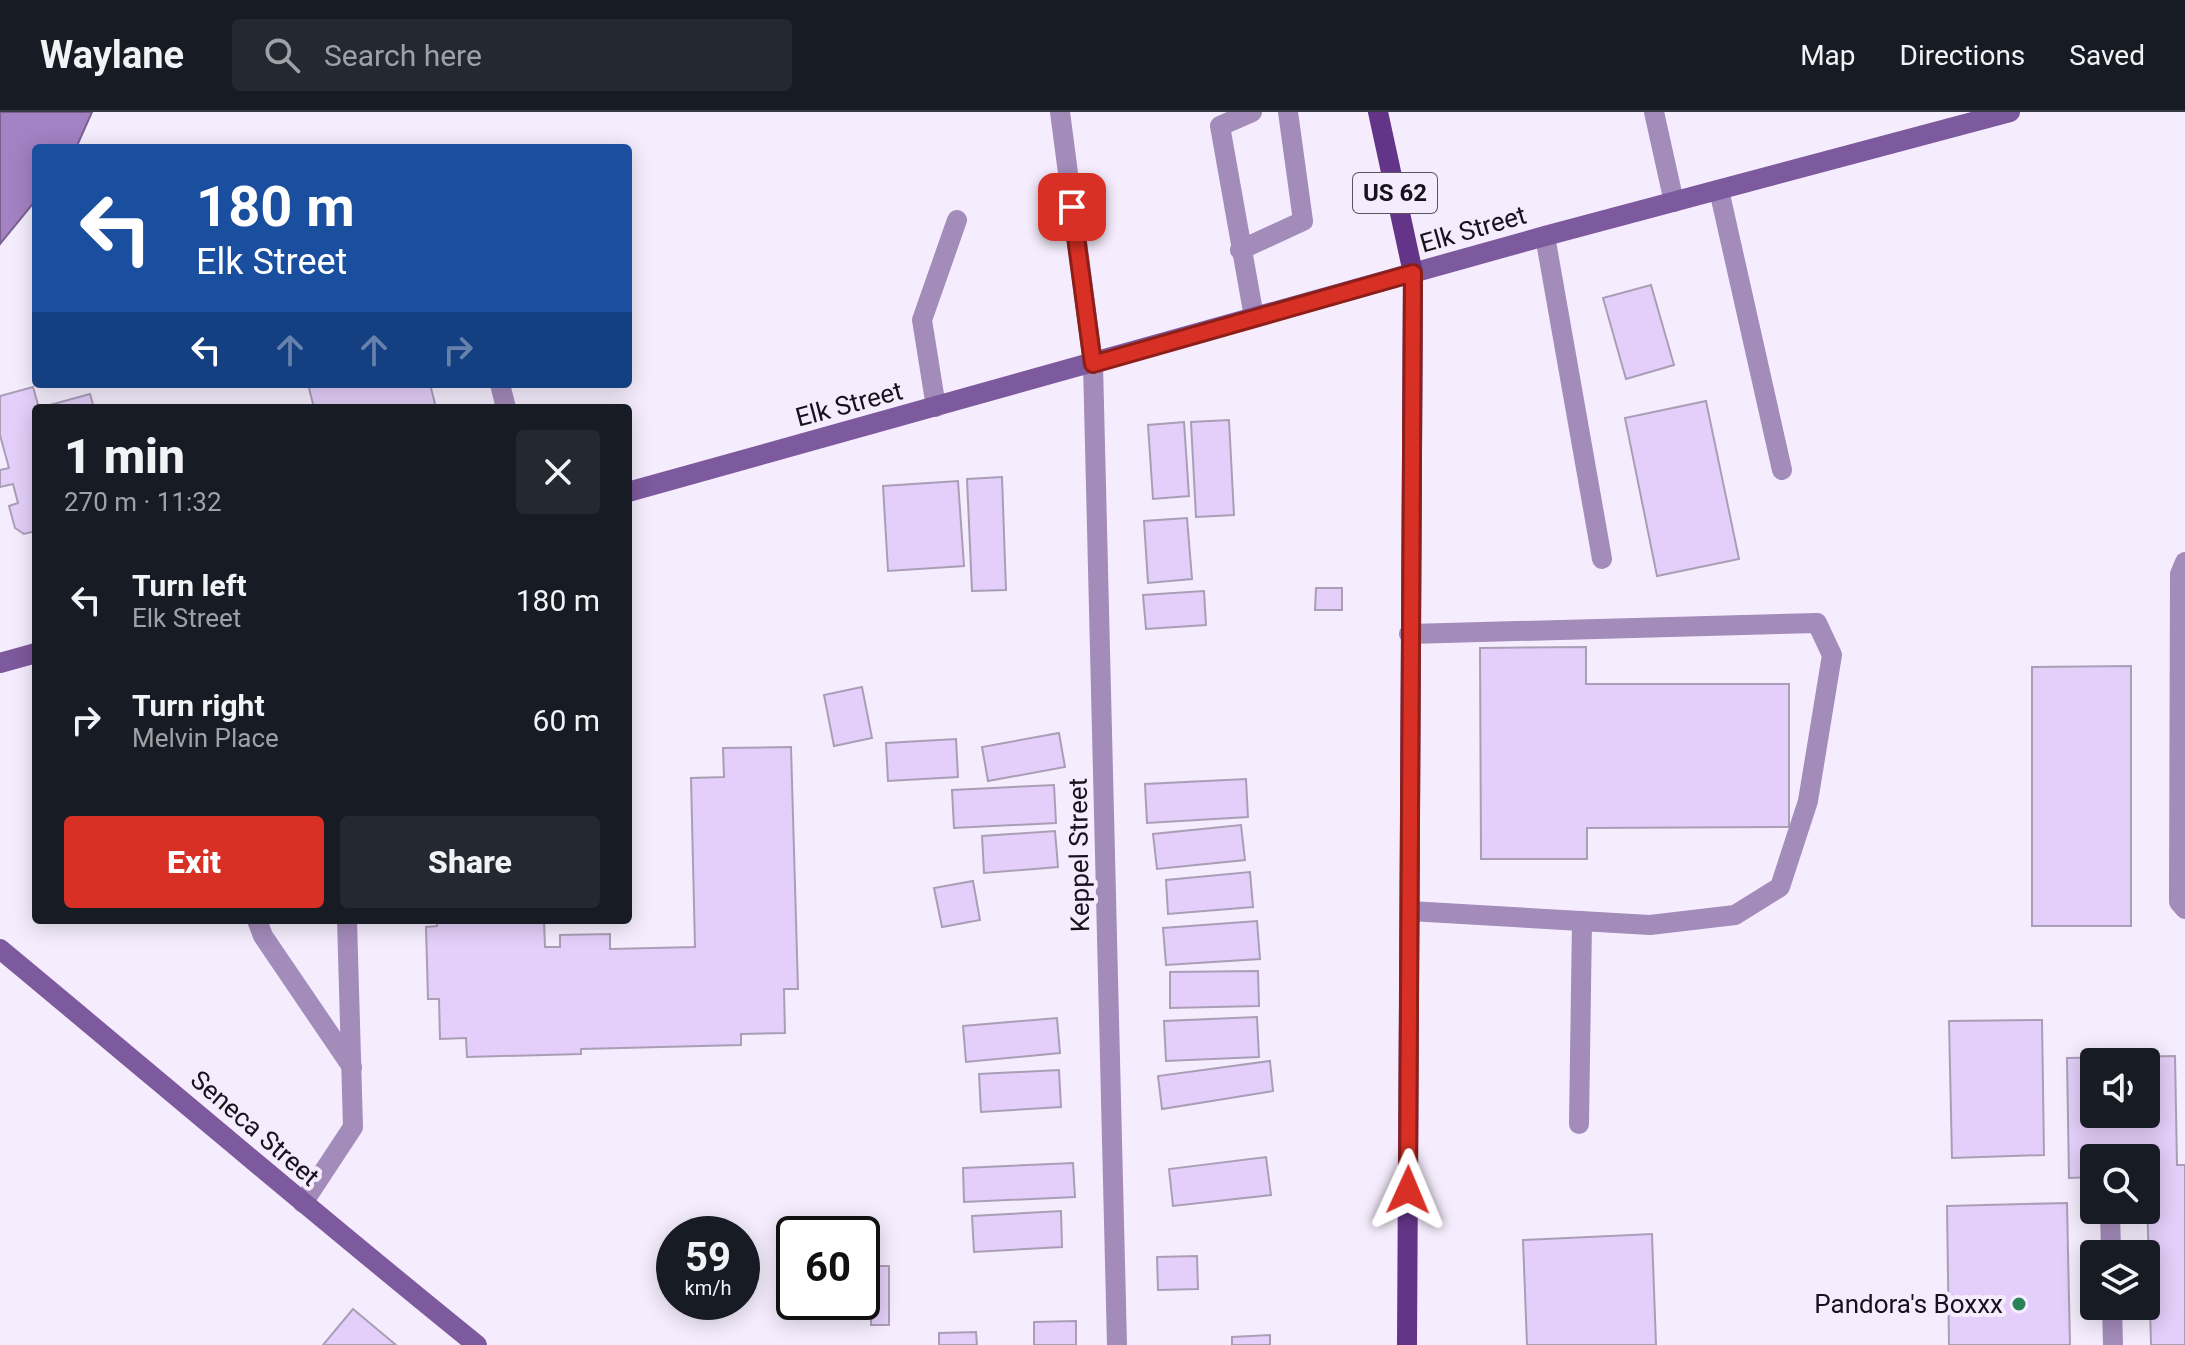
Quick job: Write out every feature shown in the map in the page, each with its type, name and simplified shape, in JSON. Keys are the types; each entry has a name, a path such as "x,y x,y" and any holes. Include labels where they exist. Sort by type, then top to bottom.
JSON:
{"main road":[{"name":"US 62","path":"1378,112 1413,273 1407,1345"},
{"name":"Elk Street","path":"632,491 1719,190 1963,118 2010,112"},
{"path":"0,663 32,654"},
{"name":"Seneca Street","path":"0,949 477,1345"}],"street":[{"name":"Keppel Street","path":"1060,112 1093,364 1117,1345"},
{"path":"1252,112 1220,126 1254,317"},
{"path":"1240,250 1303,221 1288,112"},
{"path":"1654,112 1674,202"},
{"path":"1719,190 1782,470"},
{"path":"936,407 922,320 957,220"},
{"path":"1545,236 1602,559"},
{"path":"2185,562 2180,574 2179,887 2179,902 2185,909"},
{"path":"1409,634 1817,623 1832,655 1808,801 1780,887 1735,915 1650,925 1410,911"},
{"path":"1579,1124 1582,921"},
{"path":"258,924 263,936 352,1067"},
{"path":"303,1203 353,1127 347,924"},
{"path":"2112,1320 2113,1345"}],"shaded area":[{"path":"0,112 92,112 78,144 32,144 32,205 0,244"}],"building":[{"path":"1651,285 1674,365 1626,379 1603,298"},
{"path":"32,387 38,404 32,404 32,532 24,534 15,528 9,506 18,503 13,484 0,487 0,470 9,468 0,435 0,396"},
{"path":"309,388 431,388 435,404 313,404"},
{"path":"90,394 93,404 54,404"},
{"path":"1706,401 1739,559 1657,576 1625,418"},
{"path":"1229,420 1234,515 1196,517 1191,422"},
{"path":"1184,422 1189,496 1153,499 1148,425"},
{"path":"1002,477 1006,590 972,591 967,479"},
{"path":"958,481 964,566 888,571 883,486"},
{"path":"1187,518 1192,579 1148,583 1144,521"},
{"path":"1316,588 1342,588 1342,610 1315,610"},
{"path":"1204,591 1206,625 1146,629 1143,595"},
{"path":"1586,647 1586,684 1789,684 1789,827 1587,828 1587,859 1481,859 1480,648"},
{"path":"2131,666 2131,926 2032,926 2032,667"},
{"path":"862,687 872,738 834,746 824,695"},
{"path":"1059,733 1065,767 988,781 982,747"},
{"path":"956,739 958,777 888,781 886,743"},
{"path":"791,747 798,989 784,989 785,1033 741,1034 741,1045 581,1049 581,1054 467,1057 466,1038 440,1039 439,999 428,999 426,927 437,924 544,924 545,947 560,947 560,935 610,934 610,949 695,947 691,778 724,777 723,748"},
{"path":"1246,779 1248,817 1147,823 1145,784"},
{"path":"1054,785 1056,823 954,828 952,790"},
{"path":"1241,825 1245,860 1157,869 1153,834"},
{"path":"1055,831 1058,867 984,873 982,836"},
{"path":"1250,872 1253,907 1168,914 1166,880"},
{"path":"973,881 980,920 942,927 934,888"},
{"path":"1257,921 1260,959 1166,965 1163,928"},
{"path":"1258,971 1259,1006 1170,1008 1170,972"},
{"path":"1257,1017 1259,1057 1166,1061 1164,1021"},
{"path":"1057,1018 1060,1053 966,1062 963,1026"},
{"path":"2042,1020 2044,1155 1952,1158 1949,1021"},
{"path":"2160,1056 2175,1056 2177,1165 2185,1165 2185,1345 2151,1345 2150,1320 2160,1320 2160,1240 2148,1240 2148,1224 2160,1224 2160,1144 2080,1144 2080,1178 2069,1178 2067,1058 2080,1058 2080,1128 2160,1128"},
{"path":"1270,1061 1273,1091 1162,1109 1158,1076"},
{"path":"1059,1070 1061,1107 981,1112 979,1074"},
{"path":"1266,1157 1271,1195 1173,1206 1169,1169"},
{"path":"1073,1163 1075,1197 964,1202 963,1168"},
{"path":"2067,1203 2070,1345 1949,1345 1947,1206"},
{"path":"1061,1211 1062,1247 974,1252 972,1216"},
{"path":"1652,1234 1656,1345 1527,1345 1523,1240"},
{"path":"1197,1256 1198,1289 1158,1290 1157,1257"},
{"path":"880,1266 889,1266 889,1325 871,1325 871,1320 880,1320"},
{"path":"353,1309 396,1345 323,1345"},
{"path":"1076,1321 1076,1345 1034,1345 1034,1322"},
{"path":"976,1332 977,1345 939,1345 939,1333"},
{"path":"1270,1335 1270,1345 1232,1345 1232,1337"}],"place":[{"name":"Pandora's Boxxx","path":"2019,1304"}],"route":[{"path":"1072,207 1093,364 1413,273 1408,1190"}]}
